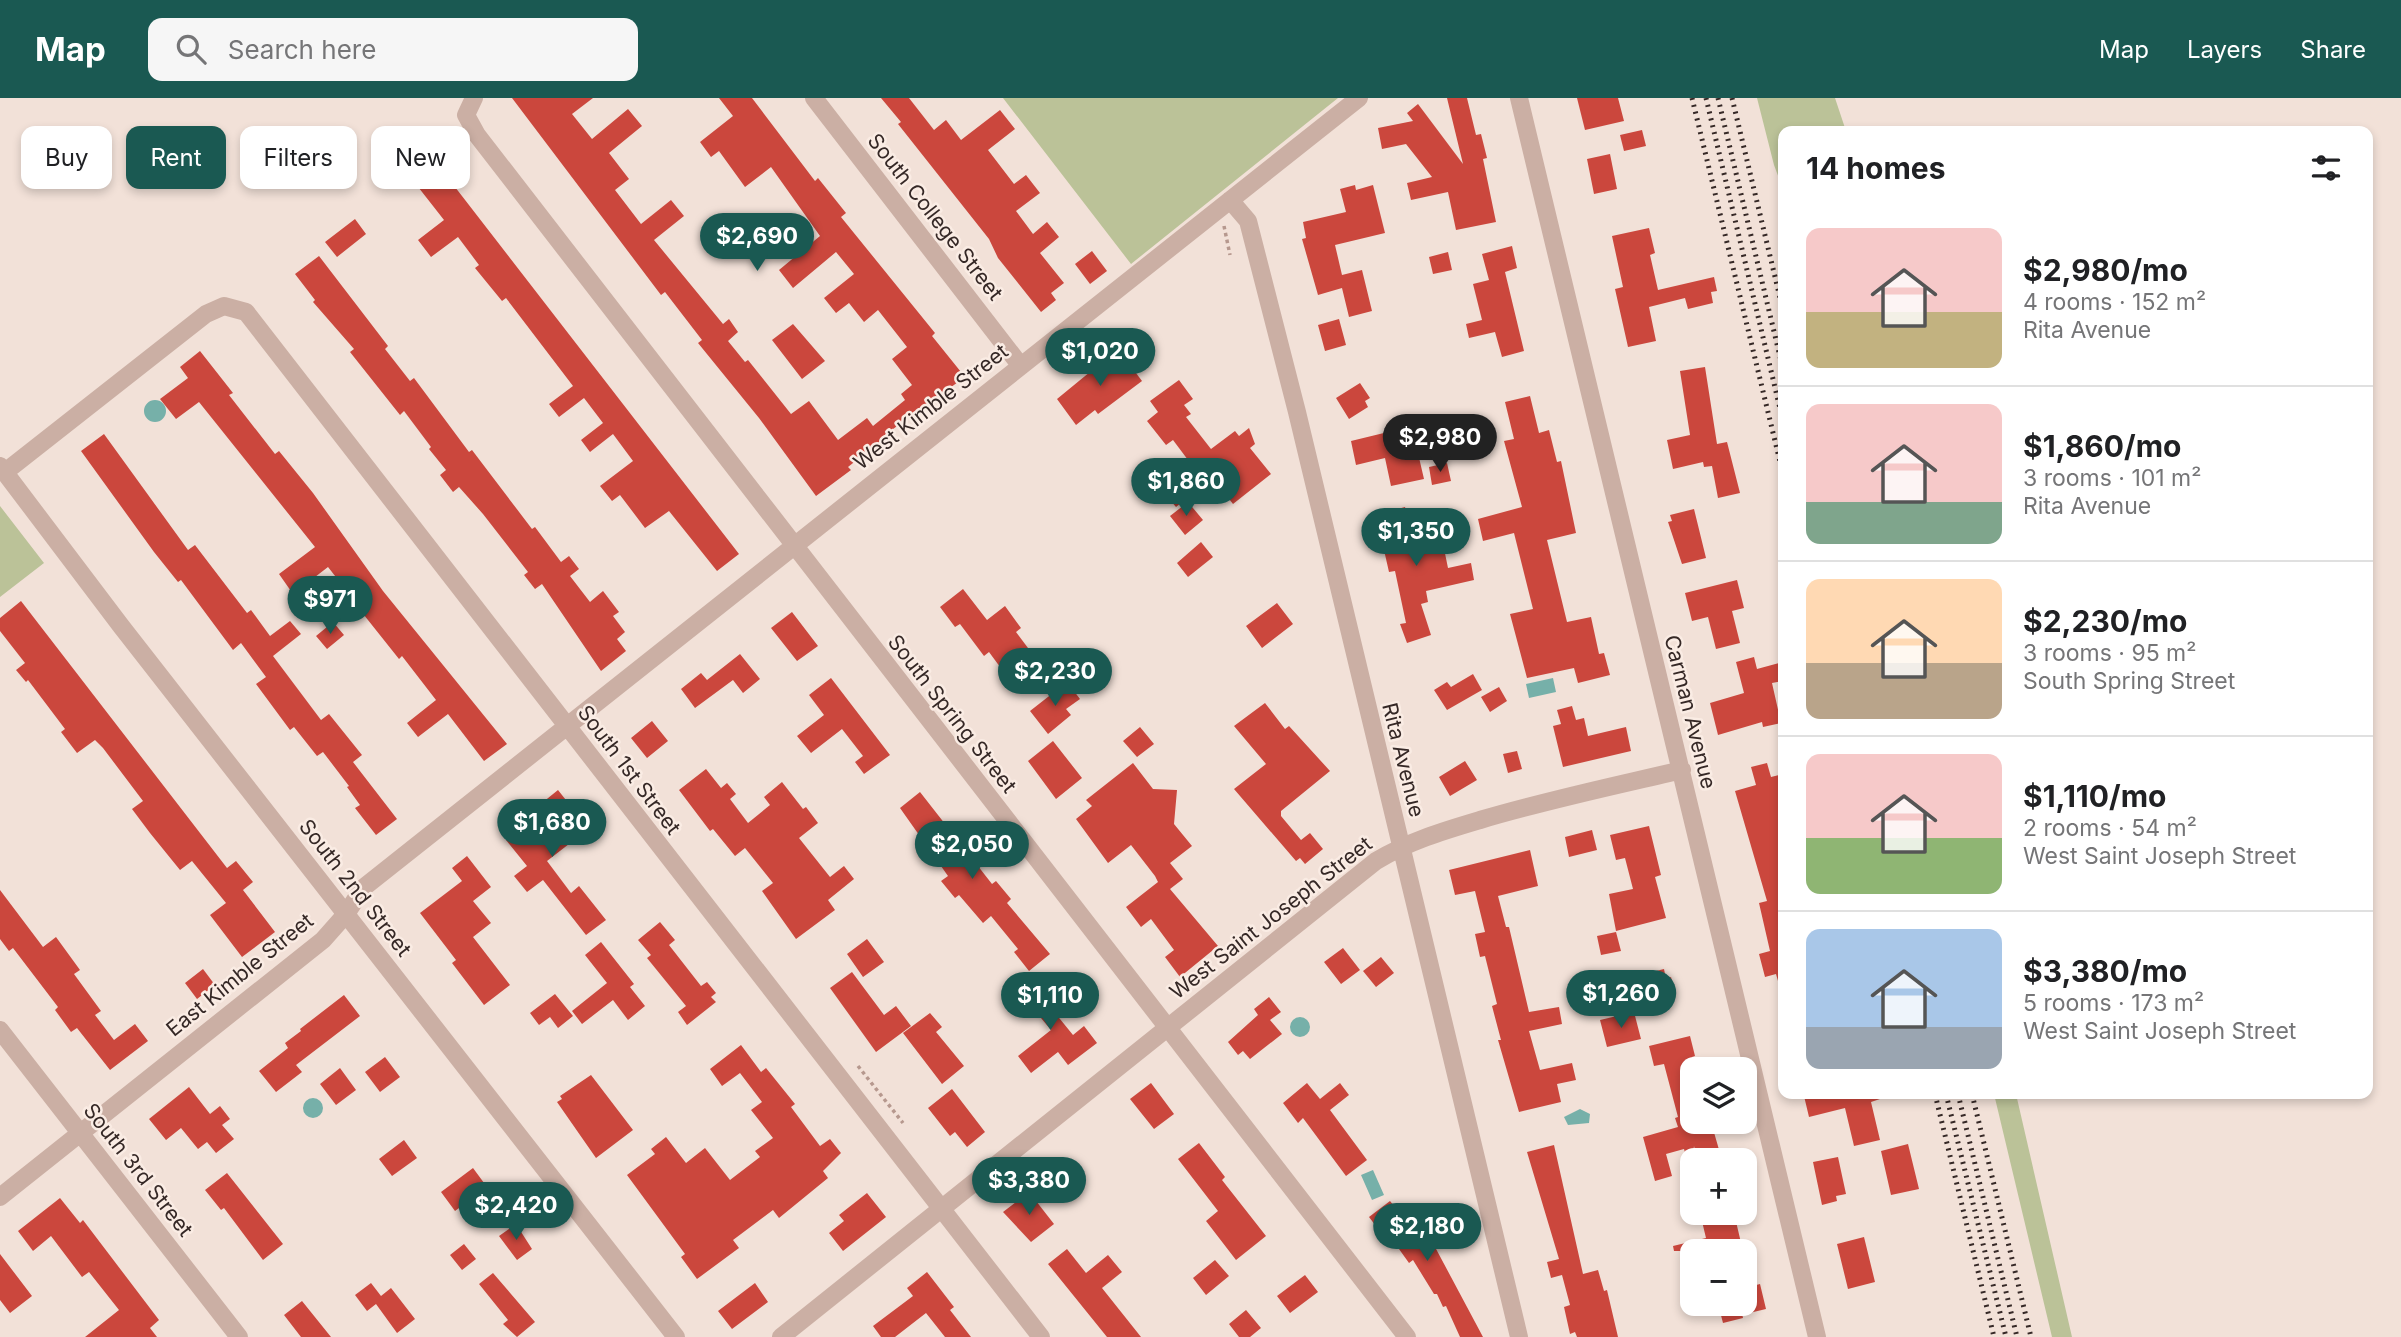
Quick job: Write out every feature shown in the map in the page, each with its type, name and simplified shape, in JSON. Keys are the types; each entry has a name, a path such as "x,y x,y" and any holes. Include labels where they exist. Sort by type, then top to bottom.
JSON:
{"street":[{"name":"South Spring Street","path":"474,98 466,115 485,146 1407,1337"},
{"name":"South College Street","path":"814,98 1020,365"},
{"name":"West Kimble Street","path":"567,727 1359,98"},
{"name":"Carman Avenue","path":"1519,98 1614,502 1682,770 1818,1337"},
{"name":"Rita Avenue","path":"1230,200 1248,221 1300,425 1519,1337"},
{"name":"South 1st Street","path":"2,469 206,314 224,306 233,306 246,312 1041,1337"},
{"name":"South 2nd Street","path":"2,469 676,1337"},
{"name":"East Kimble Street","path":"0,1197 323,940 346,914 363,888 567,727"},
{"name":"West Saint Joseph Street","path":"781,1337 1363,871 1400,846 1553,798 1682,770"},
{"name":"South 3rd Street","path":"0,1030 239,1337"}],"path":[{"path":"1223,224 1230,255"},
{"path":"858,1066 903,1123"}],"green space":[{"path":"1003,98 1338,98 1131,264"},
{"path":"1757,98 1835,98 1844,126 1778,126 1778,176"},
{"path":"0,506 44,563 0,597"},
{"path":"1995,1099 2017,1099 2072,1337 2052,1337"}],"water":[{"path":"155,400 163,403 166,411 163,419 155,422 147,419 144,411 147,403"},
{"path":"1553,678 1556,692 1529,698 1526,684"},
{"path":"1300,1017 1307,1020 1310,1027 1307,1034 1300,1037 1293,1034 1290,1027 1293,1020"},
{"path":"309,1098 317,1098 323,1108 317,1118 309,1118 303,1112 303,1104"},
{"path":"1580,1109 1590,1114 1589,1123 1568,1125 1564,1117"},
{"path":"1373,1170 1384,1195 1372,1200 1361,1175"}],"building":[{"path":"512,98 593,98 572,114 592,139 628,109 642,126 609,153 629,179 615,190 641,224 671,200 684,216 654,240 723,324 729,319 738,332 728,341 745,362 748,360 791,414 809,401 838,440 867,418 873,426 905,400 901,394 912,385 892,359 907,347 878,310 864,322 849,303 836,313 824,298 854,274 836,252 793,288 779,270 820,236 771,167 745,187 719,151 711,157 700,142 733,116 719,98 752,98 815,181 818,178 846,213 841,217 935,333 932,336 965,377 882,437 883,439 848,467 851,470 816,496 759,418 698,343 702,340 665,292 661,295"},
{"path":"881,98 909,98 934,130 946,120 961,140 1000,110 1015,129 988,150 1014,184 1026,175 1040,193 1016,211 1033,234 1047,222 1059,237 1040,253 1064,283 1051,293 1056,300 1041,312 998,258 989,239 898,124 901,122"},
{"path":"1447,98 1467,98 1476,135 1481,134 1487,158 1483,159 1496,222 1456,230 1448,192 1411,200 1407,183 1432,177 1406,144 1382,149 1378,128 1413,121 1407,113 1418,104 1463,164"},
{"path":"1577,98 1618,98 1624,121 1585,130"},
{"path":"1642,130 1646,146 1624,151 1620,135"},
{"path":"1610,154 1617,189 1594,194 1587,159"},
{"path":"1355,185 1356,190 1373,185 1385,233 1335,245 1342,275 1362,270 1372,311 1349,317 1342,288 1318,295 1302,239 1306,238 1303,222 1346,212 1340,189"},
{"path":"420,189 457,189 739,554 717,571 669,511 645,528 620,495 612,501 600,486 633,461 613,434 590,452 581,440 603,423 584,398 559,417 549,404 573,386 506,298 502,301 475,268 479,265 458,237 431,257 418,240 444,220"},
{"path":"355,219 366,234 337,257 325,242"},
{"path":"1649,228 1655,253 1650,255 1658,290 1714,277 1717,291 1711,292 1713,303 1688,309 1685,298 1649,307 1656,341 1628,347 1615,289 1623,287 1612,236"},
{"path":"1512,246 1517,268 1505,272 1524,351 1502,357 1495,332 1469,338 1466,324 1482,320 1473,284 1489,280 1482,254"},
{"path":"1092,251 1107,271 1090,284 1075,264"},
{"path":"1448,252 1452,270 1433,274 1429,257"},
{"path":"319,256 388,346 385,349 410,381 414,378 469,452 472,450 532,529 535,527 561,562 569,556 579,569 570,576 590,602 603,591 619,612 613,616 625,632 617,639 626,651 601,671 542,584 535,589 524,575 528,572 483,514 459,487 453,492 440,475 446,470 429,449 431,447 404,411 400,415 350,352 354,349 313,302 315,300 295,274"},
{"path":"1339,319 1346,345 1325,351 1318,325"},
{"path":"793,324 825,361 802,379 772,340"},
{"path":"1118,349 1142,381 1098,414 1095,410 1076,425 1057,399"},
{"path":"200,351 233,393 229,395 275,454 279,451 313,493 383,591 507,744 484,761 448,714 418,737 407,723 436,700 402,656 399,659 360,610 348,618 338,605 350,595 328,567 293,594 279,574 315,547 199,402 176,419 160,399 188,378 180,367"},
{"path":"1705,367 1717,444 1727,442 1740,493 1718,498 1712,466 1704,467 1703,462 1673,469 1667,440 1690,435 1680,371"},
{"path":"1179,380 1193,399 1184,405 1191,414 1186,417 1211,449 1235,431 1239,436 1249,428 1255,444 1250,448 1271,474 1233,504 1212,477 1176,507 1164,493 1194,468 1173,440 1166,445 1147,421 1158,412 1150,401"},
{"path":"1360,383 1370,398 1365,401 1368,407 1349,419 1336,398"},
{"path":"1530,396 1539,433 1549,430 1557,462 1561,461 1576,533 1547,540 1567,622 1591,617 1599,654 1604,653 1610,675 1578,683 1574,668 1527,678 1510,614 1533,609 1514,533 1483,541 1478,519 1522,507 1504,441 1514,439 1505,402"},
{"path":"1410,419 1424,479 1391,486 1385,458 1356,465 1351,441 1388,432 1386,425"},
{"path":"104,434 188,550 195,545 247,613 251,610 270,636 290,621 301,634 273,656 321,720 329,714 362,755 353,762 397,819 376,835 355,808 360,805 347,787 349,786 323,752 317,756 294,727 290,730 256,684 266,677 241,643 233,650 181,580 178,582 154,552 81,451"},
{"path":"1447,463 1451,481 1432,485 1429,467"},
{"path":"1188,502 1203,520 1185,535 1170,516"},
{"path":"1405,507 1414,540 1441,534 1448,568 1471,563 1474,580 1426,591 1428,602 1421,604 1431,635 1407,643 1400,624 1406,623 1395,571 1389,572 1381,537 1378,537 1372,516"},
{"path":"1694,509 1706,558 1682,564 1668,522 1672,521 1670,515"},
{"path":"1201,542 1213,557 1188,577 1177,563"},
{"path":"1737,580 1744,608 1732,611 1740,643 1716,649 1708,617 1692,621 1685,593"},
{"path":"963,589 987,620 1005,606 1021,628 1016,632 1034,656 1013,672 1008,667 1003,671 989,652 984,656 960,624 955,627 940,607"},
{"path":"21,601 227,868 236,861 253,882 243,890 275,932 242,957 210,915 226,903 192,861 180,870 150,833 132,809 143,801 103,748 95,740 77,753 61,732 65,729 28,680 26,682 16,670 25,663 0,631 0,618"},
{"path":"1277,603 1293,624 1262,648 1246,626"},
{"path":"792,612 818,646 797,661 771,628"},
{"path":"333,622 344,635 327,649 316,636"},
{"path":"740,654 760,679 743,693 733,680 695,708 681,689 701,673 707,680"},
{"path":"1754,657 1757,669 1778,663 1778,682 1772,683 1778,724 1763,727 1762,722 1718,735 1710,703 1744,693 1736,662"},
{"path":"1473,674 1482,690 1447,710 1434,690 1447,682 1451,687"},
{"path":"831,678 890,755 864,774 855,762 863,756 842,729 811,753 797,736 824,715 809,695"},
{"path":"1067,682 1080,699 1066,709 1071,715 1048,734 1030,711"},
{"path":"1499,687 1507,701 1490,712 1481,697"},
{"path":"1265,703 1285,729 1289,726 1330,771 1281,811 1281,816 1301,840 1310,833 1323,849 1305,864 1300,858 1296,861 1234,789 1266,764 1234,726"},
{"path":"1572,706 1576,720 1584,718 1588,736 1626,727 1631,751 1563,767 1553,726 1561,724 1557,710"},
{"path":"652,721 668,741 647,758 631,738"},
{"path":"1140,727 1154,744 1137,757 1123,741"},
{"path":"1053,741 1082,778 1056,799 1028,761"},
{"path":"1517,751 1522,769 1508,773 1503,754"},
{"path":"1465,761 1477,780 1450,796 1439,777"},
{"path":"1133,763 1153,789 1177,790 1174,824 1192,846 1170,863 1183,879 1170,889 1218,946 1180,977 1165,957 1174,950 1151,919 1141,927 1126,907 1158,882 1155,876 1131,845 1108,863 1076,819 1092,806 1086,800"},
{"path":"1767,763 1771,777 1778,775 1778,981 1776,974 1765,977 1759,954 1770,951 1759,903 1767,901 1735,791 1756,785 1751,767"},
{"path":"706,769 721,788 727,783 736,794 730,799 748,823 770,805 764,797 782,782 818,823 799,838 830,877 844,866 854,879 828,900 835,910 796,939 762,891 773,883 745,848 735,856 713,829 710,831 679,790"},
{"path":"558,790 573,809 563,817 578,837 547,861 571,893 579,886 606,920 586,935 543,880 527,892 514,876 527,866 506,840 537,817 532,811"},
{"path":"920,792 992,884 996,881 1011,899 1007,903 1050,954 1029,971 1014,952 1018,949 991,916 983,923 959,895 955,898 941,881 948,876 900,808"},
{"path":"1649,826 1661,875 1655,877 1666,918 1616,931 1609,894 1633,889 1625,858 1616,860 1610,835"},
{"path":"1592,830 1597,850 1569,857 1565,837"},
{"path":"1530,850 1538,886 1498,896 1506,927 1509,927 1529,1012 1559,1007 1562,1024 1529,1031 1540,1070 1572,1063 1576,1080 1557,1084 1561,1102 1519,1112 1498,1040 1501,1040 1492,1006 1497,1004 1485,956 1480,957 1475,934 1485,932 1475,891 1455,895 1449,870"},
{"path":"467,856 491,887 473,901 491,923 473,937 510,985 484,1005 452,963 456,960 420,913 462,881 452,868"},
{"path":"0,890 43,947 56,937 80,970 74,974 101,1011 95,1015 114,1040 135,1024 148,1041 110,1070 77,1028 71,1032 55,1010 58,1007 13,948 9,951 0,939"},
{"path":"660,922 675,940 669,945 701,986 707,982 716,993 711,997 716,1002 687,1025 678,1012 686,1006 647,958 651,955 638,940"},
{"path":"1616,932 1621,951 1601,955 1597,936"},
{"path":"867,939 884,962 863,977 847,954"},
{"path":"601,942 634,984 630,987 645,1006 628,1020 613,1000 582,1024 572,1011 607,983 585,955"},
{"path":"1343,948 1360,970 1341,984 1324,962"},
{"path":"1381,957 1394,973 1376,987 1363,971"},
{"path":"203,969 215,985 197,999 185,983"},
{"path":"1664,969 1666,979 1671,977 1675,994 1670,995 1671,1000 1636,1009 1628,978"},
{"path":"852,972 884,1015 896,1006 911,1026 876,1052 830,988"},
{"path":"1025,976 1073,1035 1084,1026 1097,1043 1068,1065 1058,1052 1031,1073 1018,1056 1051,1030 1026,1000 1022,1003 1010,988"},
{"path":"555,994 573,1016 558,1028 550,1017 539,1025 530,1013"},
{"path":"344,995 360,1016 296,1065 302,1072 276,1092 259,1071 288,1048 285,1043 301,1031 300,1029"},
{"path":"1269,997 1281,1012 1270,1020 1282,1034 1250,1059 1243,1051 1238,1055 1228,1042 1258,1015 1254,1009"},
{"path":"1634,1012 1641,1039 1607,1047 1600,1020"},
{"path":"930,1013 942,1027 936,1032 964,1066 942,1084 903,1033"},
{"path":"1690,1036 1695,1056 1680,1057 1680,1134 1714,1134 1719,1148 1694,1146 1666,1154 1672,1176 1655,1181 1643,1137 1678,1127 1675,1118 1678,1117 1664,1064 1654,1066 1649,1046"},
{"path":"741,1045 761,1072 766,1068 795,1104 791,1107 820,1146 830,1139 841,1153 823,1171 828,1178 779,1218 773,1210 733,1240 739,1248 697,1279 681,1257 685,1254 627,1175 655,1154 651,1149 666,1137 686,1163 705,1148 730,1180 760,1157 755,1151 773,1138 751,1110 762,1102 740,1073 722,1086 710,1069"},
{"path":"385,1057 400,1077 380,1092 365,1072"},
{"path":"340,1068 356,1090 336,1105 320,1084"},
{"path":"591,1075 633,1130 596,1158 557,1102 562,1099 560,1096"},
{"path":"1151,1083 1174,1114 1154,1129 1130,1099"},
{"path":"1307,1083 1320,1099 1340,1083 1349,1095 1330,1110 1367,1160 1346,1176 1303,1118 1298,1123 1283,1103"},
{"path":"189,1087 210,1114 220,1106 230,1119 222,1125 234,1139 216,1153 207,1142 198,1149 181,1128 166,1140 149,1119"},
{"path":"952,1089 985,1132 967,1147 955,1132 950,1136 928,1108"},
{"path":"1805,1099 1880,1099 1871,1102 1880,1140 1854,1146 1845,1108 1809,1117"},
{"path":"404,1140 417,1158 392,1176 379,1159"},
{"path":"1199,1143 1225,1177 1222,1180 1266,1236 1236,1260 1206,1221 1218,1211 1178,1159"},
{"path":"1908,1144 1919,1189 1891,1195 1881,1151"},
{"path":"1554,1145 1583,1274 1598,1270 1604,1291 1607,1290 1618,1337 1577,1337 1575,1332 1570,1334 1564,1307 1570,1305 1562,1275 1551,1278 1547,1262 1559,1259 1527,1152"},
{"path":"1838,1157 1846,1194 1836,1196 1837,1201 1822,1205 1813,1162"},
{"path":"473,1168 487,1187 455,1211 441,1192"},
{"path":"227,1173 283,1244 263,1260 224,1208 221,1210 205,1190"},
{"path":"1029,1192 1054,1224 1031,1242 1003,1212"},
{"path":"867,1193 886,1217 843,1251 829,1233 844,1221 839,1215"},
{"path":"60,1198 80,1223 83,1220 159,1320 150,1328 157,1337 85,1337 119,1310 89,1272 82,1277 51,1236 33,1251 18,1231"},
{"path":"1390,1201 1414,1231 1430,1219 1445,1240 1435,1247 1483,1337 1460,1337 1446,1306 1443,1307 1413,1260 1409,1263 1389,1235 1385,1238 1369,1217"},
{"path":"516,1224 532,1249 517,1260 499,1236"},
{"path":"1703,1225 1737,1225 1740,1239 1702,1239 1706,1238"},
{"path":"1864,1237 1875,1282 1848,1289 1837,1244"},
{"path":"464,1244 476,1259 462,1270 450,1255"},
{"path":"1680,1244 1680,1251 1674,1251 1673,1246"},
{"path":"1067,1249 1086,1273 1108,1255 1122,1272 1102,1288 1141,1337 1107,1337 1048,1264"},
{"path":"0,1254 32,1296 10,1313 0,1300"},
{"path":"1215,1260 1229,1276 1206,1295 1193,1278"},
{"path":"927,1272 954,1307 950,1310 971,1337 945,1337 926,1313 895,1337 881,1337 873,1326 913,1296 907,1288"},
{"path":"493,1273 535,1322 517,1337 503,1324 508,1320 479,1284"},
{"path":"1305,1275 1318,1292 1290,1313 1277,1296"},
{"path":"371,1283 381,1296 391,1288 415,1319 397,1333 376,1304 367,1311 355,1295"},
{"path":"755,1283 768,1302 732,1329 718,1311"},
{"path":"1760,1284 1766,1309 1757,1311 1757,1285"},
{"path":"302,1301 331,1337 301,1337 284,1315"},
{"path":"1246,1310 1261,1328 1250,1337 1239,1337 1229,1324"},
{"path":"1721,1316 1743,1316 1743,1318 1723,1323"}],"railway":[{"path":"1692,98 1778,453"},
{"path":"1706,98 1778,400"},
{"path":"1718,98 1778,348"},
{"path":"1732,98 1778,289"},
{"path":"1936,1099 1994,1337"},
{"path":"1947,1099 2006,1337"},
{"path":"1959,1099 2017,1337"},
{"path":"1973,1099 2031,1337"}]}
